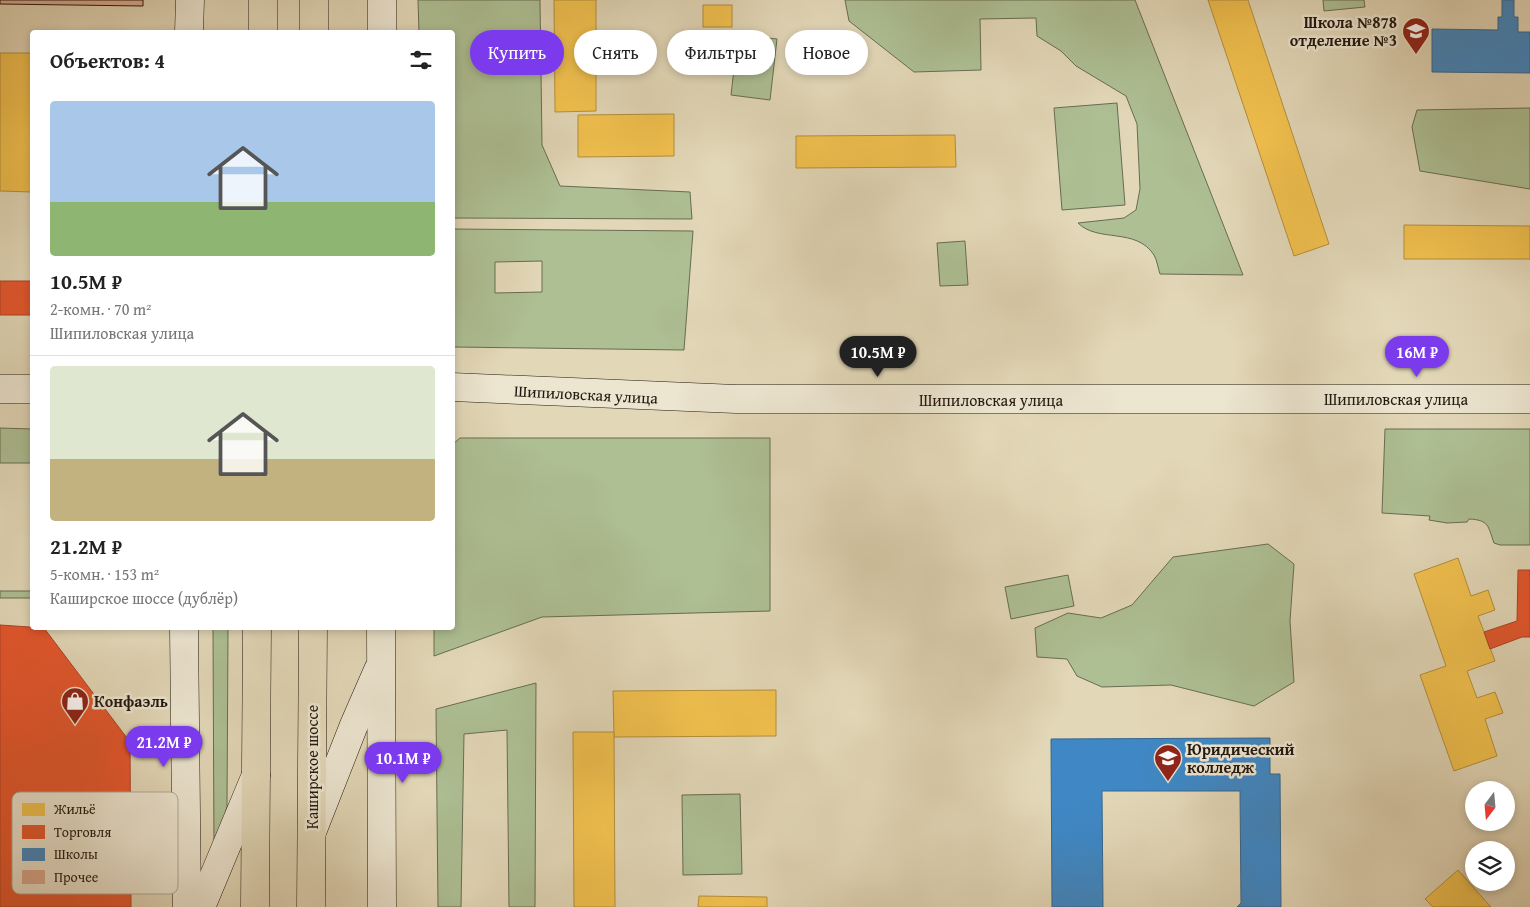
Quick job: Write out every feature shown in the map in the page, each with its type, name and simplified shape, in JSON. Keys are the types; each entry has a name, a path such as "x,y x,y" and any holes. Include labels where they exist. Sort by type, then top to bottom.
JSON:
{"main road":[{"path":"189,30 190,0"},
{"path":"263,0 263,30"},
{"path":"314,0 314,30"},
{"path":"382,0 382,30"},
{"name":"Шипиловская улица","path":"455,387 736,400 1530,399"},
{"path":"0,389 30,389"},
{"path":"184,630 187,907"},
{"path":"255,907 257,630"},
{"name":"Каширское шоссе","path":"311,907 313,630"},
{"path":"382,630 382,907"},
{"path":"312,834 354,725 382,662"},
{"path":"201,907 256,774"}],"green space":[{"path":"418,0 540,0 540,30 470,30 470,75 541,75 542,145 560,186 690,192 692,219 455,218 455,30 419,30"},
{"path":"845,0 1135,0 1243,275 1160,274 1154,255 1146,246 1127,238 1086,229 1078,223 1124,218 1136,210 1140,189 1137,124 1126,96 1076,66 1061,51 1037,36 1036,18 980,19 981,70 914,72 868,36 868,30 860,30 849,21"},
{"path":"1323,0 1364,0 1365,7 1324,11"},
{"path":"775,39 777,39 775,56"},
{"path":"733,75 773,75 770,100 731,95"},
{"path":"1117,103 1125,205 1062,210 1054,108"},
{"path":"1530,108 1530,189 1420,171 1412,127 1417,110"},
{"path":"455,229 693,231 684,350 455,347","holes":["542,261 542,292 495,293 495,262"]},
{"path":"965,241 968,285 940,286 937,243"},
{"path":"0,428 30,429 30,463 0,463"},
{"path":"1385,429 1530,429 1530,545 1500,545 1494,543 1487,525 1476,520 1469,519 1467,522 1447,523 1429,520 1430,516 1382,513"},
{"path":"460,438 770,438 770,611 542,617 434,656 434,630 455,630 455,442"},
{"path":"1268,544 1294,564 1290,621 1294,682 1254,706 1171,685 1102,687 1077,676 1067,659 1037,657 1035,628 1068,613 1101,618 1132,605 1173,557"},
{"path":"1068,575 1074,606 1011,619 1005,587"},
{"path":"0,591 30,591 30,598 0,598"},
{"path":"213,630 228,630 227,807 214,853"},
{"path":"536,683 535,907 509,907 507,730 464,734 461,907 438,907 436,709"},
{"path":"740,794 742,874 683,875 682,795"}],"building: Жильё":[{"path":"554,0 596,0 596,30 574,30 574,75 596,75 596,111 555,112 555,75 564,75 564,30 554,30"},
{"path":"1208,0 1248,0 1329,244 1294,256"},
{"path":"703,5 732,5 732,27 703,27"},
{"path":"0,53 30,53 30,192 0,191"},
{"path":"674,114 674,156 578,157 578,115"},
{"path":"955,135 956,167 796,168 796,136"},
{"path":"1404,225 1530,226 1530,259 1404,259"},
{"path":"1458,558 1471,596 1488,590 1495,610 1478,616 1495,661 1467,671 1477,698 1495,692 1503,713 1485,719 1497,756 1454,771 1420,675 1446,666 1414,574"},
{"path":"776,690 776,736 614,737 613,691"},
{"path":"573,732 614,732 615,907 574,907"},
{"path":"1458,870 1465,878 1465,891 1477,891 1491,907 1433,907 1425,899"},
{"path":"699,896 767,897 767,907 698,907"}],"building: Торговля":[{"path":"0,281 30,281 30,315 0,315"},
{"path":"1518,570 1530,570 1530,637 1522,637 1490,649 1484,632 1517,621"},
{"path":"0,625 30,627 30,630 46,630 130,742 130,792 12,792 12,894 131,894 131,907 0,907"}],"building: Школы":[{"path":"1502,0 1514,0 1514,17 1518,17 1518,32 1530,32 1530,73 1432,72 1432,29 1498,30 1498,17 1502,17"},
{"path":"1270,738 1270,774 1280,774 1281,907 1237,907 1241,903 1240,791 1102,791 1103,907 1052,907 1051,739"}],"building: Прочее":[{"path":"0,0 143,0 143,6 0,4"}],"place":[{"name":"Школа №878 отделение №3","path":"1416,55"},
{"name":"Конфаэль","path":"75,725"},
{"name":"Юридический колледж","path":"1168,782"}]}
